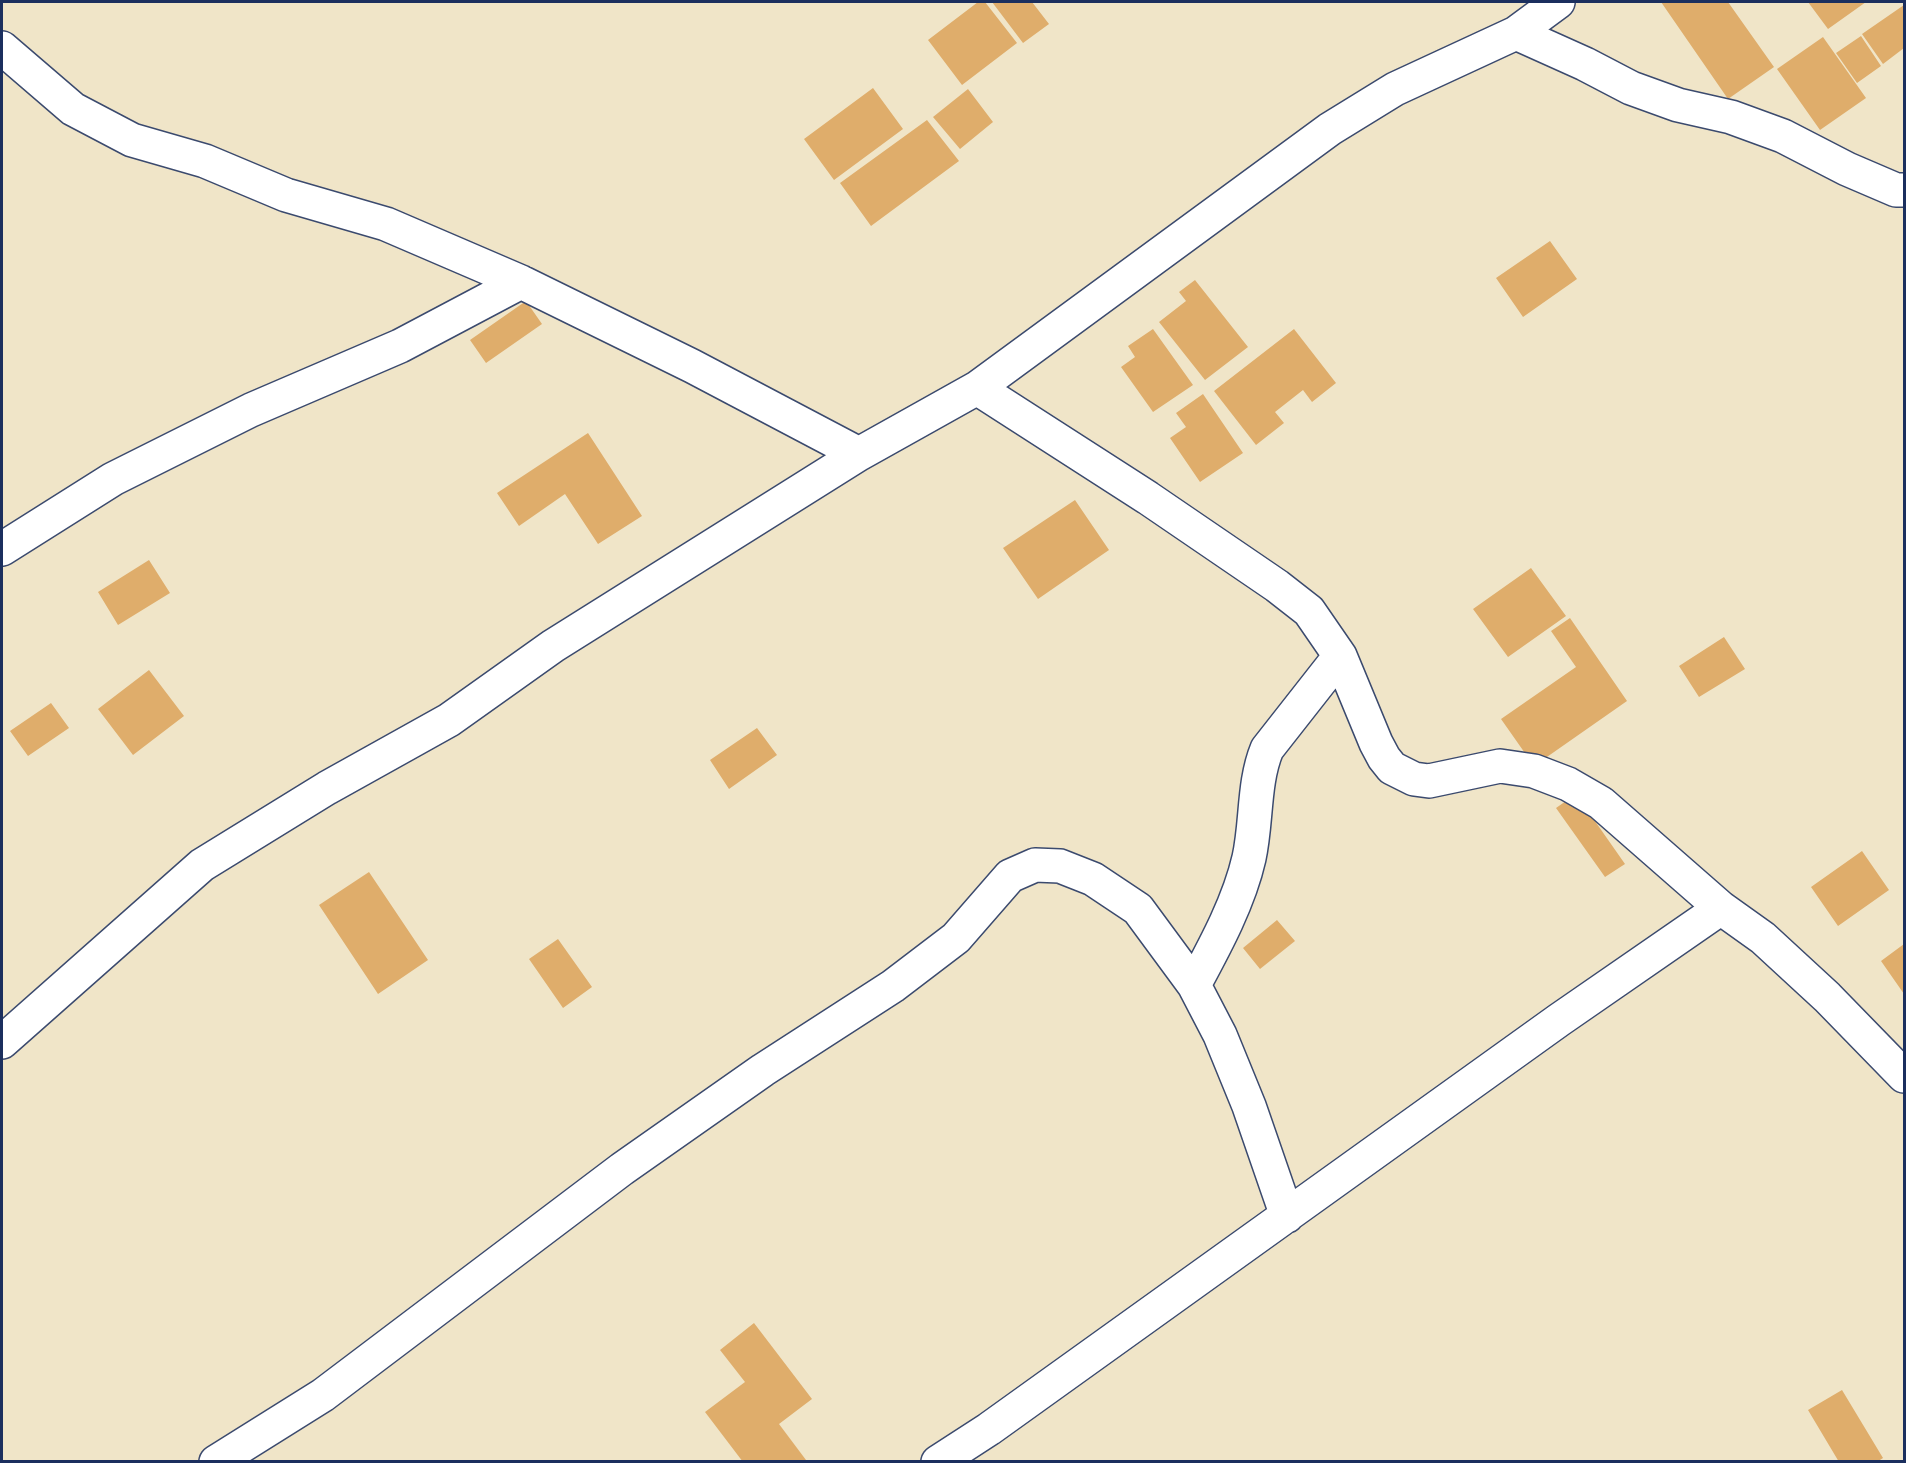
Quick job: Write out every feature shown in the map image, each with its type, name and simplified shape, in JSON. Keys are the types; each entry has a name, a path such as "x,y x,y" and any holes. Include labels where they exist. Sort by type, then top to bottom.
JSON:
{"street":[{"path":"2,1042 202,865 327,788 449,720 553,646 859,454 977,388 1330,129 1395,89 1516,33 1558,2"},
{"path":"1516,33 1585,64 1631,88 1678,105 1731,117 1783,136 1847,170 1896,190 1905,190"},
{"path":"2,48 73,109 132,140 205,161 286,195 386,224 521,282 692,366 859,454"},
{"path":"2,549 113,479 251,410 400,346 521,282"},
{"path":"977,388 1277,586 1309,611 1340,656 1384,758 1401,774 1429,781 1500,766 1534,771 1568,784 1601,803 1721,908 1763,939 1820,990 1905,1076"},
{"path":"1194,985 1217,943 1248,862 1255,828 1261,764 1268,749 1340,656"},
{"path":"216,1461 323,1395 622,1169 763,1070 893,986 956,938 1010,876 1035,864 1060,866 1093,879 1138,909 1194,985 1220,1035 1249,1106 1287,1216"},
{"path":"938,1461 989,1429 1721,908"}],"building":[{"path":"978,2 985,2 1017,43 962,85 928,40"},
{"path":"992,2 1032,2 1049,24 1023,43"},
{"path":"1661,2 1728,2 1774,67 1728,99"},
{"path":"1808,2 1866,2 1828,29"},
{"path":"1904,5 1904,48 1883,64 1862,34"},
{"path":"1861,36 1881,66 1857,83 1836,53"},
{"path":"1823,37 1866,98 1820,130 1777,69"},
{"path":"873,88 903,129 834,180 804,139"},
{"path":"968,89 993,122 960,149 933,117"},
{"path":"927,120 959,161 871,226 840,183"},
{"path":"1550,241 1577,279 1523,317 1496,278"},
{"path":"1195,280 1248,347 1205,380 1159,322 1186,301 1179,292"},
{"path":"526,301 542,324 486,363 470,340"},
{"path":"1153,329 1193,385 1153,412 1121,367 1135,357 1128,346"},
{"path":"1294,329 1336,383 1312,402 1303,390 1275,412 1284,423 1256,445 1214,391"},
{"path":"1203,394 1243,453 1200,482 1170,438 1186,427 1176,413"},
{"path":"588,433 642,516 598,544 565,494 519,526 497,493"},
{"path":"1075,500 1109,550 1038,599 1003,548"},
{"path":"149,560 170,593 118,625 98,592"},
{"path":"1531,568 1566,616 1508,657 1473,609"},
{"path":"1570,618 1627,701 1534,766 1501,719 1576,667 1551,631"},
{"path":"1724,637 1745,669 1699,697 1679,666"},
{"path":"149,670 184,716 133,755 98,709"},
{"path":"51,703 69,728 28,756 10,731"},
{"path":"757,728 777,755 729,789 710,760"},
{"path":"1576,794 1625,864 1605,877 1556,808"},
{"path":"1862,851 1889,890 1838,926 1811,887"},
{"path":"369,872 428,960 378,994 319,905"},
{"path":"1277,920 1295,941 1260,969 1243,948"},
{"path":"558,939 592,987 563,1008 529,959"},
{"path":"1904,944 1904,994 1881,961"},
{"path":"754,1323 812,1399 779,1424 806,1460 803,1462 743,1462 705,1412 745,1382 720,1350"},
{"path":"1842,1390 1883,1458 1877,1462 1839,1462 1808,1410"}]}
